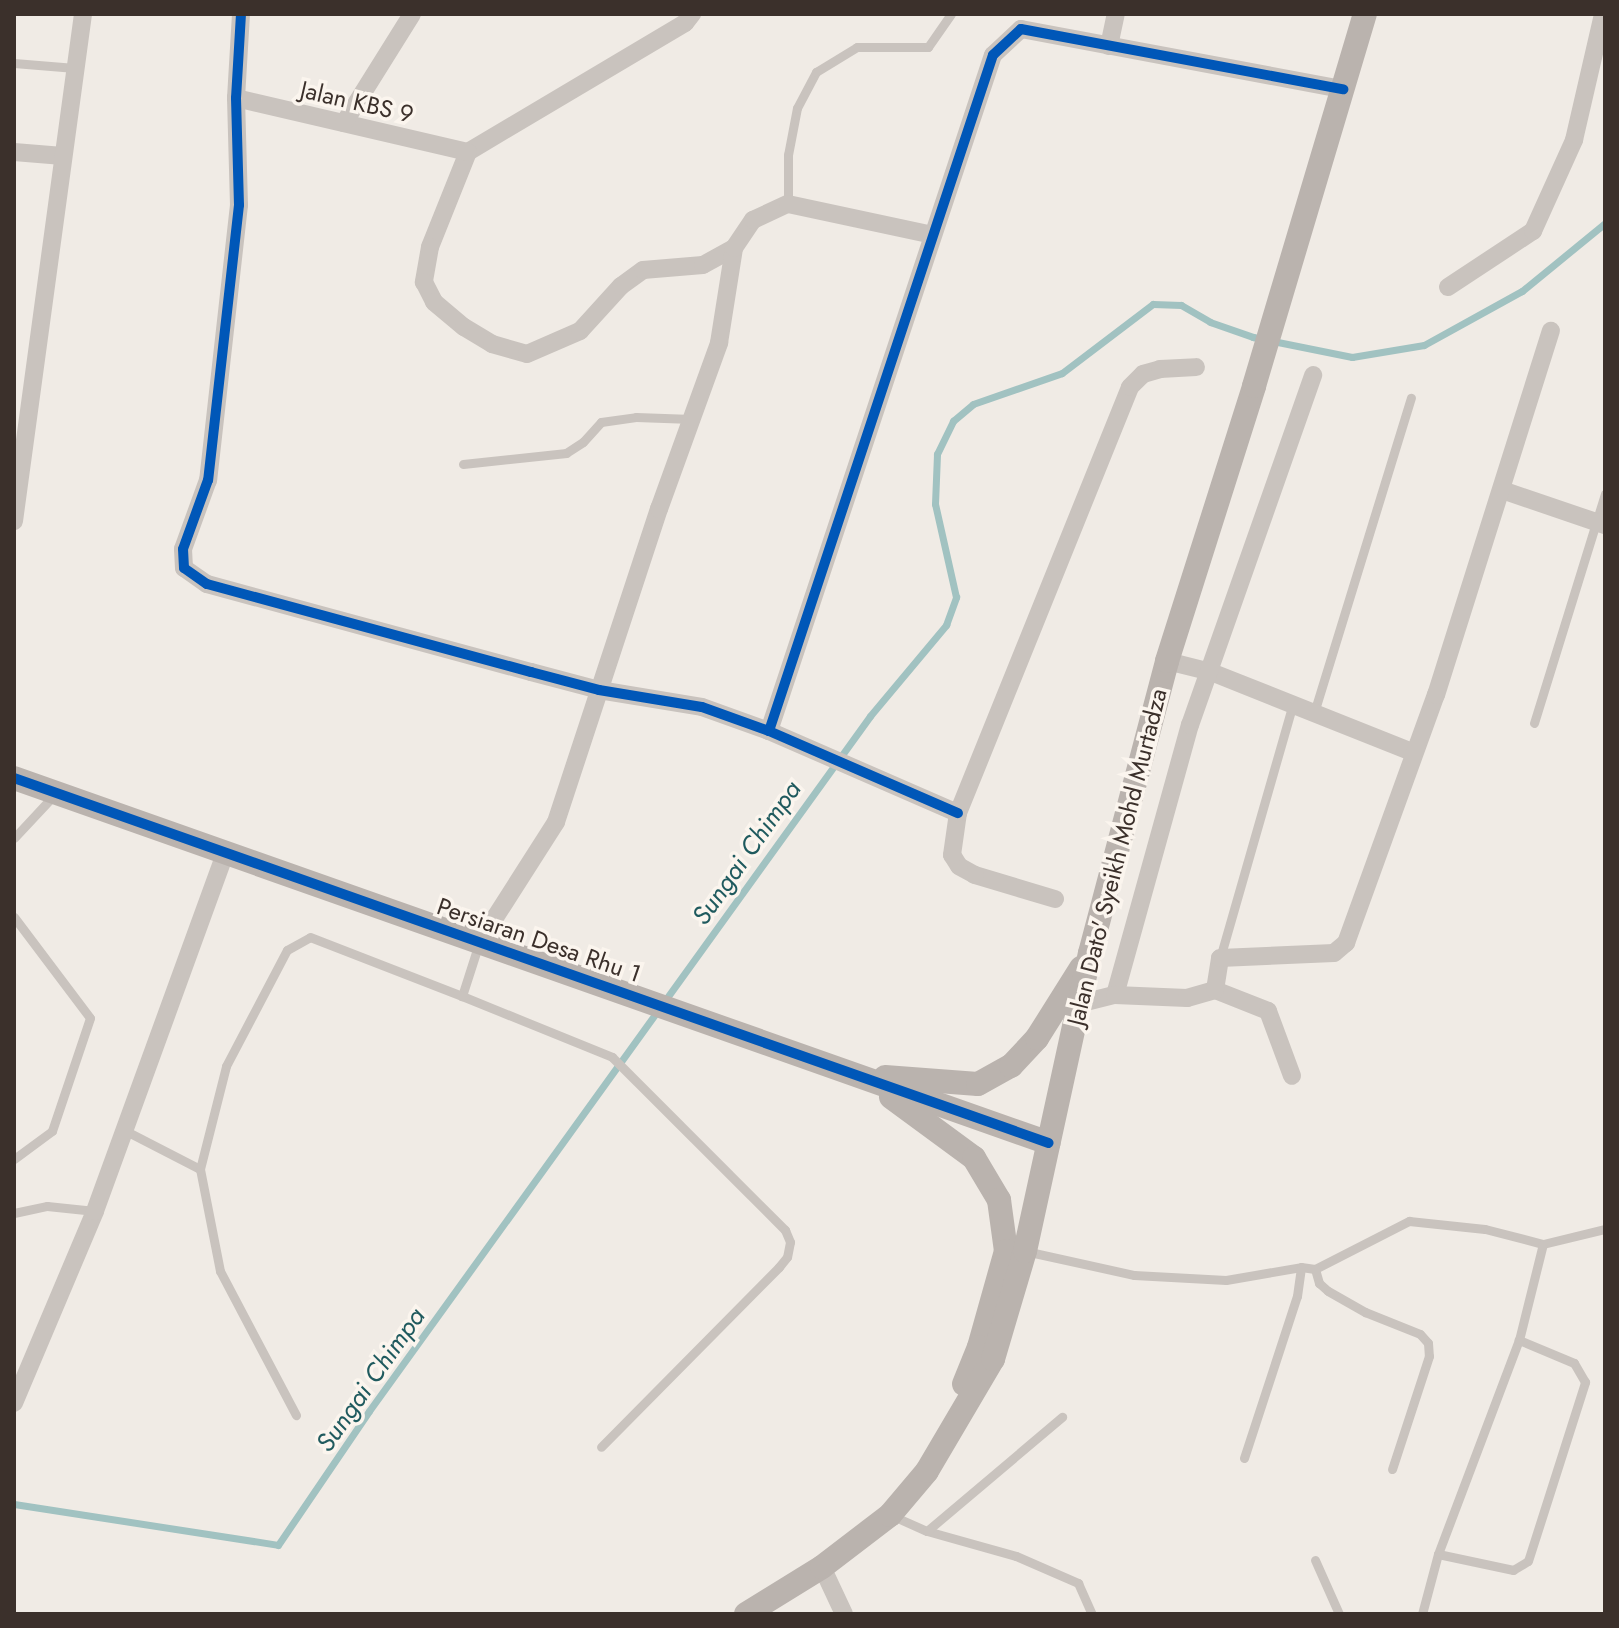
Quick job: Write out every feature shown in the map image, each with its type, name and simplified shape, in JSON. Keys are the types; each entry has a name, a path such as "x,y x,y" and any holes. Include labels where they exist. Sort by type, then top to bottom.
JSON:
{"main road":[{"name":"Jalan Dato' Syeikh Mohd Murtadza","path":"746,1614 822,1567 890,1515 927,1471 993,1359 1025,1251 1090,953 1167,661 1278,308 1365,14"},
{"name":"Persiaran Desa Rhu 1","path":"14,778 1049,1143"},
{"path":"859,1076 978,1084 1011,1066 1037,1038 1090,953"},
{"path":"859,1076 930,1123 974,1158 999,1200 1006,1251 979,1347 927,1471"}],"street":[{"path":"14,521 83,14"},
{"path":"241,14 236,98 239,205 208,480 183,549 184,568 207,584 599,690 702,707 769,731 958,813"},
{"path":"344,123 412,14"},
{"path":"692,14 685,23 468,152 430,247 424,282 434,302 464,327 492,344 527,354 580,331 621,286 643,270 703,265 734,248"},
{"path":"1109,46 1116,14"},
{"path":"1448,287 1533,231 1574,140 1603,14"},
{"path":"769,731 993,55 1021,29 1343,89"},
{"name":"Jalan KBS 9","path":"236,98 468,152"},
{"path":"14,152 63,156"},
{"path":"480,941 556,822 719,343 734,248 753,220 788,204 932,235"},
{"path":"1215,990 1220,958 1334,953 1346,943 1412,752 1436,695 1551,331"},
{"path":"1055,899 975,875 959,866 952,855 958,813 1130,387 1143,374 1160,369 1196,367"},
{"path":"1115,995 1190,725 1313,375"},
{"path":"1502,490 1601,523"},
{"path":"1167,661 1211,672 1293,704 1313,716 1412,752"},
{"path":"14,1403 126,1131 226,852"},
{"path":"1078,1004 1115,995 1187,998 1215,990 1268,1011 1292,1076"},
{"path":"822,1567 844,1614"}],"lane":[{"path":"788,204 788,155 797,108 816,72 857,47 928,47 951,14"},
{"path":"14,63 75,68"},
{"path":"1313,716 1411,398"},
{"path":"463,464 566,453 583,442 601,422 636,417 692,419"},
{"path":"1534,723 1601,523 1605,494"},
{"path":"1220,958 1293,704"},
{"path":"14,838 56,793"},
{"path":"14,917 90,1018 52,1131 14,1159"},
{"path":"296,1415 220,1271 200,1169 226,1066 287,950 310,937 601,1050 642,1085 785,1230 790,1242 787,1257 779,1267 601,1447"},
{"path":"462,996 480,941"},
{"path":"126,1131 200,1169"},
{"path":"14,1213 47,1206 95,1211"},
{"path":"1025,1251 1134,1275 1226,1280 1301,1267 1315,1269 1409,1221 1485,1229 1543,1244 1605,1229"},
{"path":"1422,1614 1438,1554 1519,1340 1543,1244"},
{"path":"1244,1458 1297,1296 1301,1267"},
{"path":"1315,1269 1319,1283 1328,1291 1365,1312 1420,1334 1428,1343 1429,1356 1392,1469"},
{"path":"1438,1554 1513,1570 1528,1561 1585,1382 1574,1363 1519,1340"},
{"path":"927,1531 1062,1417"},
{"path":"890,1515 927,1531 1016,1556 1078,1583 1092,1614"},
{"path":"1315,1560 1339,1614"}],"waterway":[{"name":"Sungai Chimpa","path":"14,1504 278,1545 369,1411 870,716 946,625 956,597 935,504 937,454 953,421 973,404 1062,373 1153,304 1181,305 1210,322 1253,337 1352,357 1424,345 1522,291 1605,223"}],"cycle path":[{"path":"241,14 236,98 239,205 208,480 183,549 184,568 207,584 531,672 599,690 702,707 769,731 958,813"},
{"path":"769,731 993,55 1021,29 1343,89"},
{"path":"14,778 1049,1143"}]}
